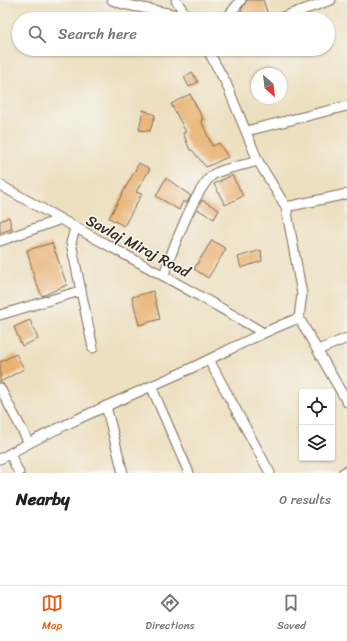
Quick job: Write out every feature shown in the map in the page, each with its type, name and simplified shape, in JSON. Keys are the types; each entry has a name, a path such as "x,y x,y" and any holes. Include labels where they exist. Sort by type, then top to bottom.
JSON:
{"street":[{"path":"112,0 123,4 160,12"},
{"path":"176,0 184,12"},
{"path":"232,12 241,0"},
{"path":"297,12 331,0"},
{"path":"211,56 226,83 258,161 286,207 302,294 299,318 347,402"},
{"path":"246,131 347,106"},
{"path":"164,274 190,211 207,181 215,174 258,161"},
{"name":"Savlaj Miraj Road","path":"0,185 75,228 164,274 262,332"},
{"path":"286,207 347,194"},
{"path":"0,241 61,219"},
{"path":"75,228 70,243 93,348"},
{"path":"0,315 80,291"},
{"path":"0,459 28,443 209,360 262,332 299,318"},
{"path":"318,350 347,338"},
{"path":"209,360 270,473"},
{"path":"151,386 189,473"},
{"path":"0,388 28,443"},
{"path":"106,406 123,473"},
{"path":"10,454 19,473"},
{"path":"343,473 347,471"}],"building":[{"path":"247,0 263,0 267,12 242,12 241,10"},
{"path":"192,72 198,82 189,87 184,77"},
{"path":"190,94 203,119 201,120 212,146 219,143 228,157 206,167 192,150 190,150 183,133 186,132 171,104"},
{"path":"143,110 155,115 150,131 139,130"},
{"path":"139,163 150,169 136,192 142,194 124,226 109,218"},
{"path":"232,175 243,196 225,205 214,184"},
{"path":"166,178 191,196 186,203 183,201 179,210 156,196"},
{"path":"202,200 219,210 214,219 197,209"},
{"path":"9,217 12,229 0,233 0,221"},
{"path":"212,240 226,249 208,278 194,269"},
{"path":"52,243 67,285 42,296 35,280 27,250"},
{"path":"261,250 262,261 241,268 238,257"},
{"path":"153,291 160,319 139,325 132,297"},
{"path":"30,320 38,339 22,346 14,327"},
{"path":"16,354 24,369 0,382 0,362"}]}
